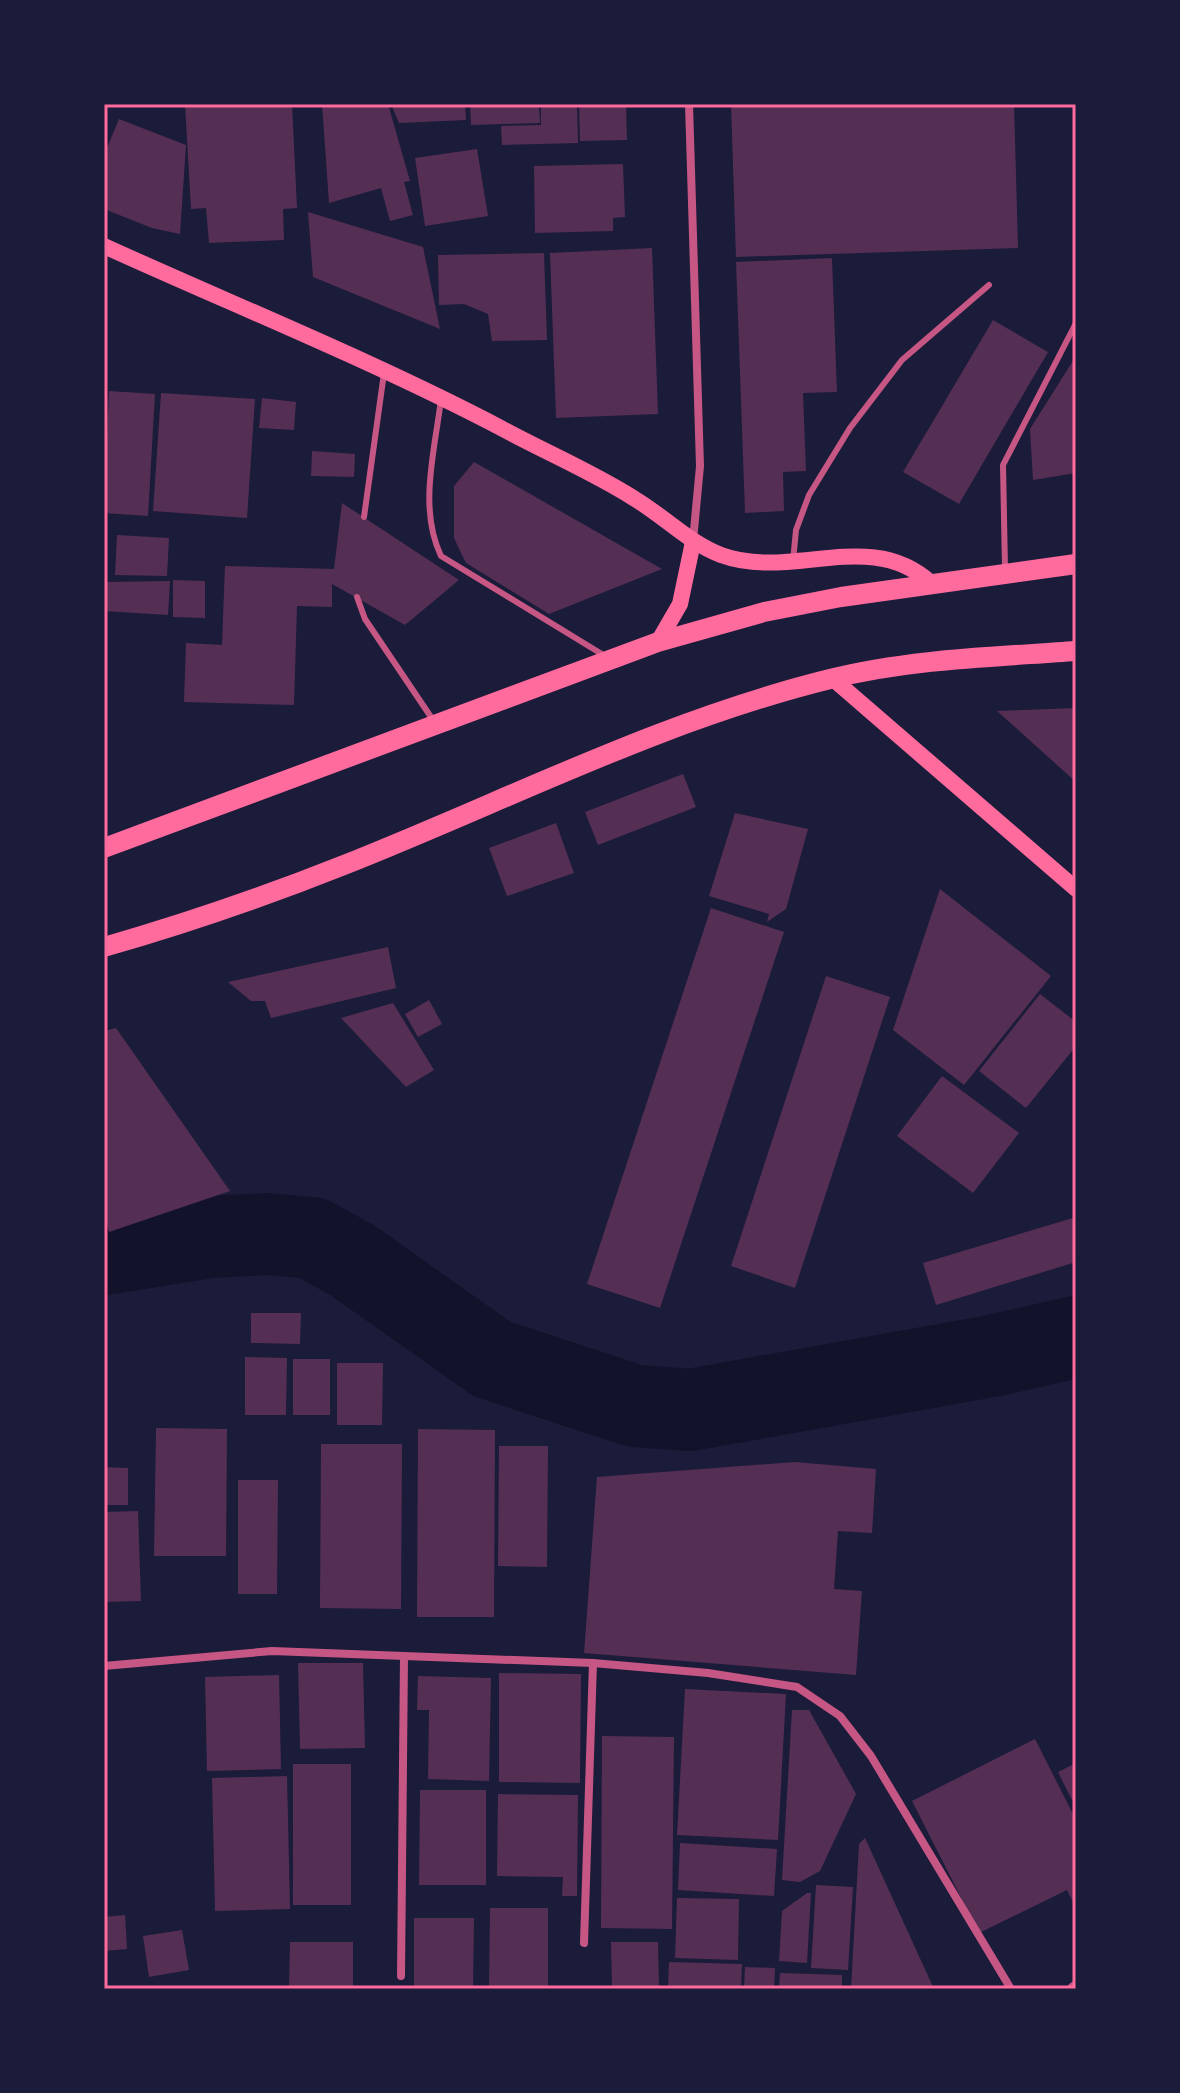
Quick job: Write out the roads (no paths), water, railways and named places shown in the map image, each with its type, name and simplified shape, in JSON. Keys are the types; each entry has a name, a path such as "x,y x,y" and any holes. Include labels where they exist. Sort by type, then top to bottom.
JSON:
{"main road":[{"path":"104,246 441,399 636,499 693,542 742,560 885,557 910,566 931,583"},
{"path":"658,642 680,604 693,542"},
{"path":"104,848 658,642 764,612 931,583 1076,564"},
{"path":"104,947 159,932 344,865 651,734 832,678 956,660 1076,651"},
{"path":"832,678 1076,889"}],"street":[{"path":"689,104 700,466 693,542"},
{"path":"104,1666 272,1651 593,1663 708,1673 797,1687 840,1716 871,1756 1011,1989"},
{"path":"401,1976 404,1656"},
{"path":"584,1943 593,1663"}],"lane":[{"path":"793,561 796,530 809,495 850,428 902,360 989,285"},
{"path":"1005,573 1003,465 1076,323"},
{"path":"364,517 384,373"},
{"path":"441,399 428,512 431,535 441,556 612,659"},
{"path":"357,597 365,619 437,725"}],"waterway":[{"path":"104,1254 210,1237 268,1234 312,1238 352,1260 492,1359 635,1406 690,1410 992,1356 1076,1337"}]}
